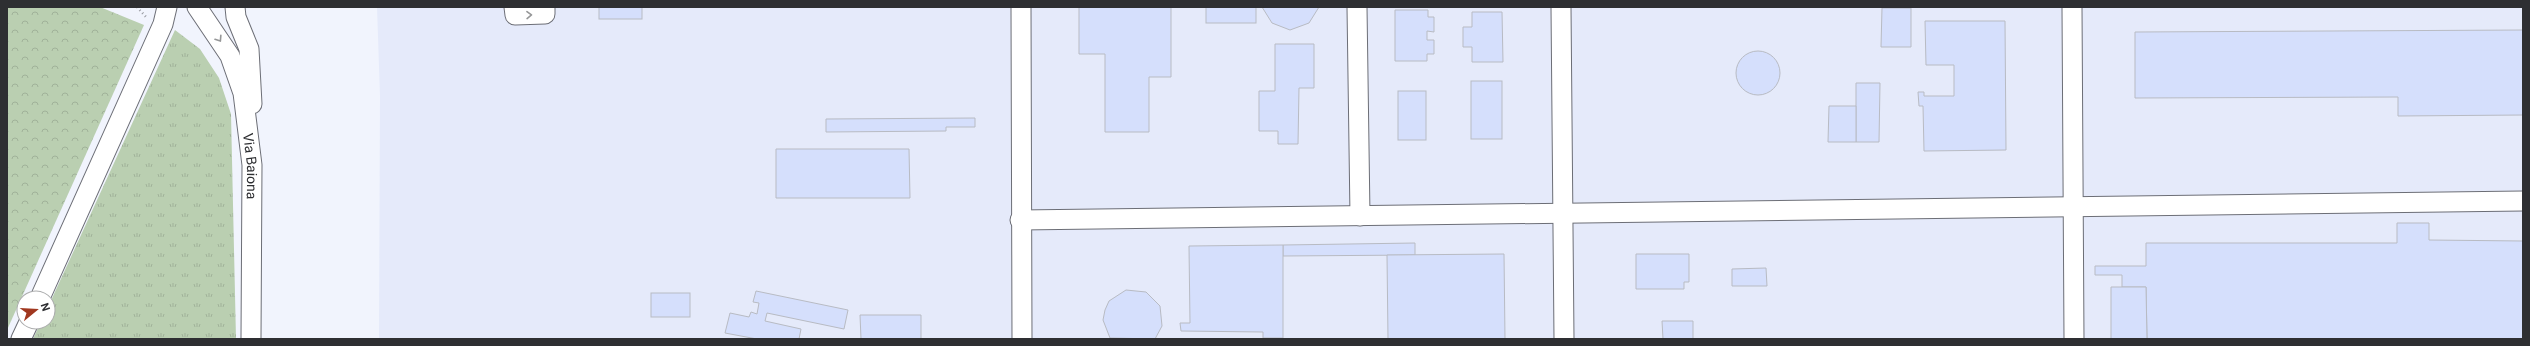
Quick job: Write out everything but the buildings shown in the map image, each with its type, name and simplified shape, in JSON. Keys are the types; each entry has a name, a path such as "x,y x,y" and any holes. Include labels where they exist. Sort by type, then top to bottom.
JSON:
{"street":[{"path":"44,290 163,24 167,7"},
{"name":"Via Baiona","path":"197,7 230,56 241,87 252,165 250,339"},
{"path":"235,7 236,17 249,49 252,76 252,165"},
{"path":"514,7 514,15 545,14 545,7"},
{"path":"1021,7 1020,220 1022,339"},
{"path":"1357,7 1360,216"},
{"path":"1561,7 1564,339"},
{"path":"2072,7 2074,339"},
{"path":"1020,220 2073,208 2523,201"}],"shaded area":[{"path":"377,7 2523,7 2523,339 379,339 380,96"}],"green space":[{"path":"7,7 100,7 144,25 25,290 16,290 16,310 7,330"},
{"path":"175,30 200,49 219,78 231,114 236,339 33,339 37,330 56,330 56,290"}]}
